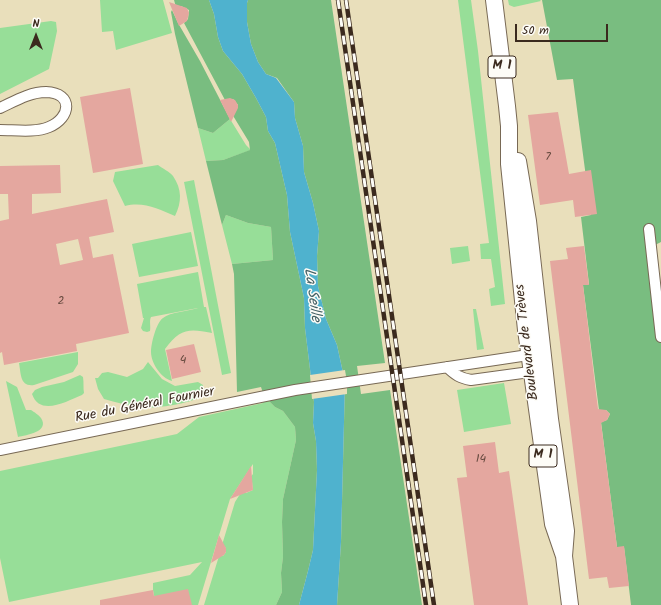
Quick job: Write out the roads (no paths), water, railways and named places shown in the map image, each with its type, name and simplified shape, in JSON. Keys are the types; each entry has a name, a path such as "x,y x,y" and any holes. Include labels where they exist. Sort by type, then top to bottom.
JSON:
{"main road":[{"name":"M 1","path":"494,0 498,28"},
{"path":"497,0 498,28"},
{"name":"Boulevard de Trèves","path":"498,28 509,126 509,164 538,371 550,419 566,531 564,556 570,605"}],"street":[{"path":"0,108 26,96 35,93 47,92 58,95 63,99 66,113 61,119 49,127 37,130 0,130"},
{"path":"649,229 661,336"},
{"name":"Rue du Général Fournier","path":"0,450 295,390 536,354"},
{"path":"447,368 461,379 471,380 538,371"}],"water":[{"name":"La Seille","path":"209,0 248,0 247,22 251,44 258,62 266,74 276,78 294,102 295,118 303,146 304,172 319,231 317,256 318,286 326,319 337,345 345,382 341,542 337,605 299,605 313,550 317,470 316,441 313,423 314,402 305,328 304,298 290,232 287,195 275,143 268,131 266,117 256,98 242,74 223,51"}],"railway":[{"path":"338,0 426,605"},
{"path":"346,0 434,605"}]}
